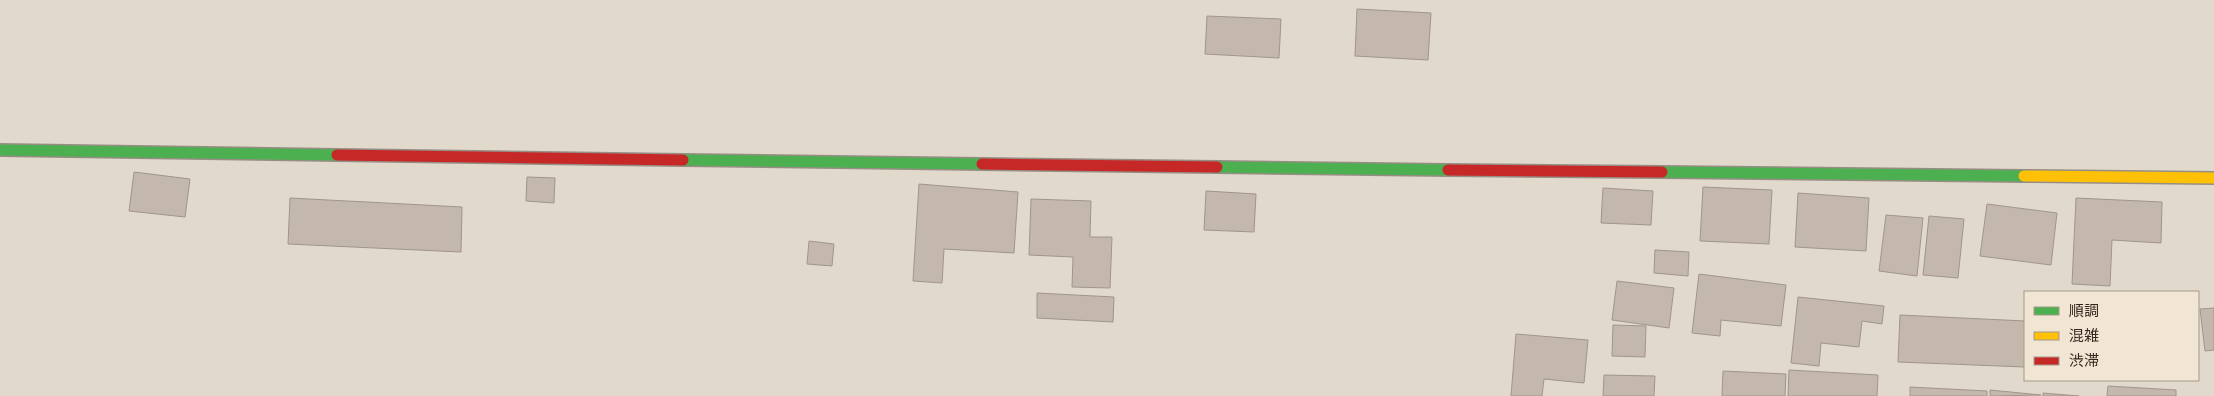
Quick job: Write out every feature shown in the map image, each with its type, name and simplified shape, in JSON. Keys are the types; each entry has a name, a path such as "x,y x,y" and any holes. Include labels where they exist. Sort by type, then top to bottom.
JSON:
{"street":[{"path":"0,150 1321,169 2214,178"}],"building":[{"path":"1357,9 1431,13 1428,60 1355,56"},
{"path":"1207,16 1281,19 1279,58 1205,54"},
{"path":"134,172 190,179 185,217 129,211"},
{"path":"527,177 555,178 554,203 526,201"},
{"path":"919,184 1018,192 1014,253 944,249 942,283 913,281"},
{"path":"1703,187 1772,190 1769,244 1700,241"},
{"path":"1603,188 1653,191 1651,225 1601,223"},
{"path":"1206,191 1256,194 1254,232 1204,230"},
{"path":"1798,193 1869,198 1866,251 1795,247"},
{"path":"290,198 462,207 461,252 288,244"},
{"path":"2076,198 2162,202 2161,243 2112,240 2110,286 2072,284"},
{"path":"1031,199 1091,201 1090,237 1112,237 1110,288 1072,287 1073,257 1029,255"},
{"path":"1987,204 2057,213 2051,265 1980,256"},
{"path":"1886,215 1923,218 1917,276 1879,271"},
{"path":"1929,216 1964,219 1958,278 1923,275"},
{"path":"809,241 834,244 832,266 807,264"},
{"path":"1655,250 1689,252 1688,276 1654,273"},
{"path":"1699,274 1786,285 1781,326 1721,320 1720,336 1692,333"},
{"path":"1617,281 1674,288 1669,328 1612,320"},
{"path":"1037,293 1114,297 1113,322 1037,318"},
{"path":"1798,297 1884,306 1882,324 1862,321 1859,347 1821,343 1819,366 1791,363"},
{"path":"2214,308 2214,350 2205,351 2200,309"},
{"path":"1900,315 2024,321 2024,367 1898,362"},
{"path":"1613,325 1646,326 1645,357 1612,356"},
{"path":"1516,334 1588,340 1584,383 1544,379 1542,396 1511,396"},
{"path":"1789,370 1878,375 1877,396 1788,396"},
{"path":"1723,371 1786,374 1785,396 1722,396"},
{"path":"1604,375 1655,376 1654,396 1603,396"},
{"path":"2108,386 2176,390 2176,396 2107,396"},
{"path":"1910,387 1987,391 1987,396 1910,396"},
{"path":"1990,390 2041,395 1990,396"},
{"path":"2043,393 2079,396 2043,396"}],"traffic: fast":[{"path":"0,150 337,155"},
{"path":"683,160 982,164"},
{"path":"1217,167 1448,170"},
{"path":"1662,172 2024,176"}],"traffic: slow":[{"path":"2024,176 2214,178"}],"traffic: jam":[{"path":"337,155 683,160"},
{"path":"982,164 1217,167"},
{"path":"1448,170 1662,172"}]}
